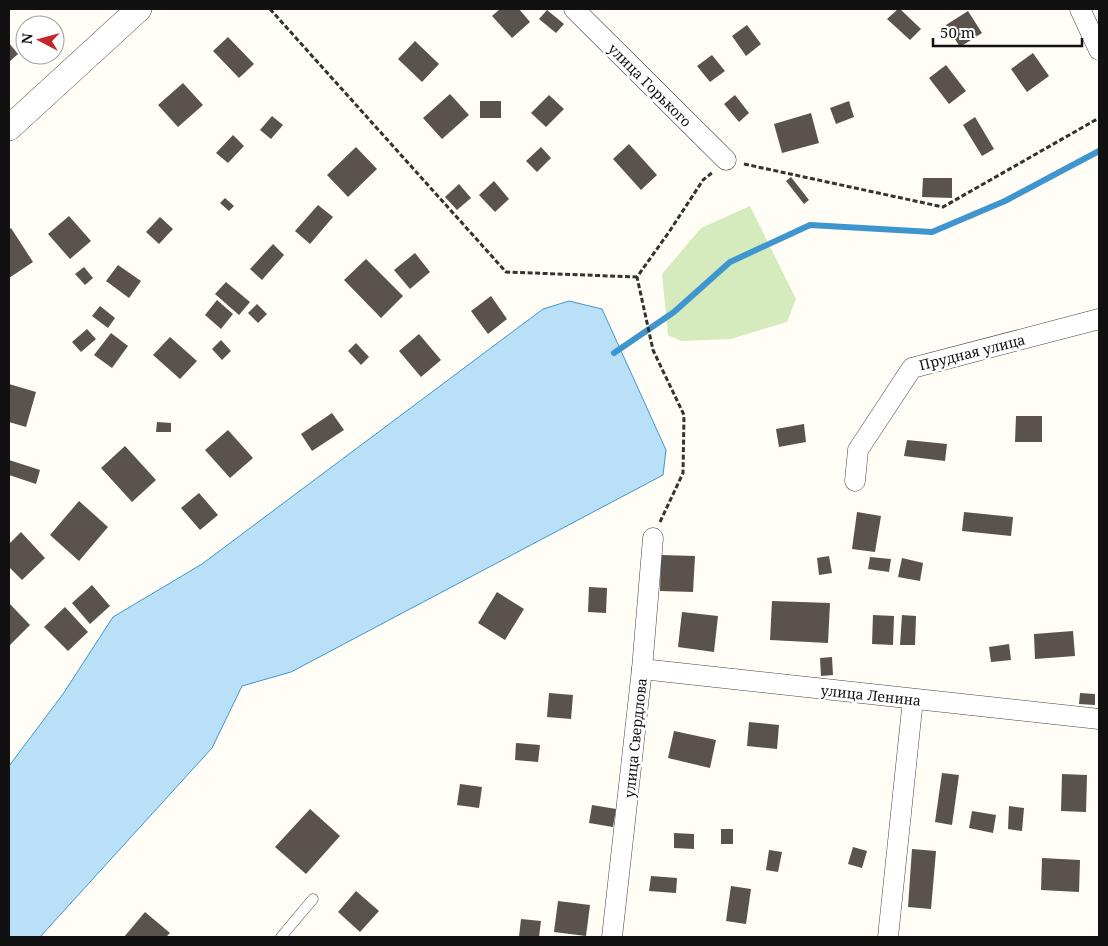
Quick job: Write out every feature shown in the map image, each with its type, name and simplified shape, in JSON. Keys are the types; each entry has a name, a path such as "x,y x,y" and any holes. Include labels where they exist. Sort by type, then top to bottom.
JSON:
{"street":[{"path":"9,128 139,9"},
{"name":"улица Горького","path":"574,9 726,160"},
{"path":"1080,9 1099,50"},
{"name":"Прудная улица","path":"855,481 858,450 912,368 1099,318"},
{"name":"улица Свердлова","path":"612,937 642,669 652,538"},
{"name":"улица Ленина","path":"642,669 1099,719"},
{"path":"888,937 912,699"}],"lane":[{"path":"286,935 313,899"}],"path":[{"path":"270,9 506,272 637,277"},
{"path":"652,538 683,473 684,414 653,350 637,277 703,180 726,160 943,207 1099,118"}],"green space":[{"path":"750,206 796,299 787,322 731,339 681,341 668,335 662,274 701,228"}],"water":[{"path":"569,301 602,309 666,450 663,475 291,672 242,686 212,748 40,937 9,937 9,766 63,694 113,617 202,564 543,309"}],"building":[{"path":"500,9 519,9 530,22 512,38 492,16"},
{"path":"898,9 921,29 910,40 887,19"},
{"path":"547,10 564,24 556,33 539,19"},
{"path":"968,11 982,33 960,47 946,25"},
{"path":"747,25 761,44 746,56 732,36"},
{"path":"228,37 254,64 239,78 213,51"},
{"path":"415,41 439,64 422,82 398,59"},
{"path":"9,43 15,50 15,57 9,62"},
{"path":"1033,53 1049,76 1027,92 1011,69"},
{"path":"712,55 725,71 710,82 697,66"},
{"path":"946,65 966,91 949,104 929,78"},
{"path":"183,83 203,105 178,127 158,105"},
{"path":"450,94 469,115 442,139 423,118"},
{"path":"549,95 564,109 546,127 531,113"},
{"path":"735,95 749,113 739,122 724,104"},
{"path":"480,101 501,101 501,118 480,118"},
{"path":"849,101 854,117 836,124 830,108"},
{"path":"811,113 819,143 782,153 774,124"},
{"path":"272,116 283,125 271,139 260,130"},
{"path":"975,117 994,149 982,156 963,125"},
{"path":"233,135 244,146 228,163 216,153"},
{"path":"629,144 657,175 641,190 613,159"},
{"path":"356,147 377,169 348,197 327,175"},
{"path":"541,147 551,158 537,172 526,161"},
{"path":"791,177 809,200 804,204 786,181"},
{"path":"923,178 952,178 952,198 922,197"},
{"path":"494,181 509,199 495,212 479,195"},
{"path":"459,184 471,198 457,210 445,197"},
{"path":"225,198 234,206 229,211 220,203"},
{"path":"318,205 333,217 310,244 295,231"},
{"path":"69,216 91,241 70,259 48,234"},
{"path":"160,217 173,229 159,244 146,232"},
{"path":"11,228 33,262 9,278 9,230"},
{"path":"273,244 284,255 262,280 250,269"},
{"path":"415,253 430,272 410,289 394,270"},
{"path":"366,259 403,296 381,318 344,280"},
{"path":"118,265 141,281 129,298 106,281"},
{"path":"84,267 93,278 85,285 75,274"},
{"path":"226,282 250,302 239,315 215,294"},
{"path":"491,296 507,319 488,334 471,311"},
{"path":"217,300 233,314 221,329 205,315"},
{"path":"257,304 267,314 258,323 248,313"},
{"path":"100,306 115,318 108,328 92,316"},
{"path":"87,329 96,339 81,352 72,342"},
{"path":"111,333 128,346 112,368 94,355"},
{"path":"419,334 441,360 421,377 399,351"},
{"path":"170,337 197,361 180,379 153,355"},
{"path":"221,340 231,351 222,360 212,349"},
{"path":"356,343 369,357 361,365 348,351"},
{"path":"9,384 36,392 26,427 9,422"},
{"path":"332,413 344,430 312,451 301,434"},
{"path":"1016,416 1042,416 1042,442 1015,442"},
{"path":"157,422 171,423 171,432 156,432"},
{"path":"804,424 806,442 779,447 776,429"},
{"path":"228,430 253,458 230,478 205,450"},
{"path":"907,440 947,444 945,461 904,456"},
{"path":"125,446 156,480 132,502 101,468"},
{"path":"9,460 40,470 36,484 9,475"},
{"path":"199,493 218,515 200,530 181,508"},
{"path":"79,501 108,527 79,561 50,535"},
{"path":"857,512 881,516 875,552 852,549"},
{"path":"964,512 1013,517 1011,536 962,531"},
{"path":"21,532 45,558 22,580 9,567 9,544"},
{"path":"661,555 695,556 693,592 660,591"},
{"path":"829,556 832,573 819,575 817,558"},
{"path":"870,557 891,559 889,572 868,569"},
{"path":"902,558 923,563 920,581 898,577"},
{"path":"92,585 110,606 90,624 72,603"},
{"path":"589,587 607,588 606,613 588,612"},
{"path":"497,592 524,609 505,640 478,623"},
{"path":"772,601 830,603 828,643 770,640"},
{"path":"9,603 30,625 9,646"},
{"path":"65,607 88,632 68,651 44,627"},
{"path":"682,612 718,616 714,652 678,647"},
{"path":"873,615 894,616 893,645 872,644"},
{"path":"902,615 916,616 915,645 900,645"},
{"path":"1073,631 1075,656 1035,659 1034,634"},
{"path":"1009,644 1011,660 991,662 989,647"},
{"path":"832,657 833,675 821,676 820,658"},
{"path":"549,693 573,695 571,719 547,717"},
{"path":"1080,693 1095,694 1095,705 1079,704"},
{"path":"749,722 779,725 777,749 747,746"},
{"path":"674,731 716,740 710,768 668,758"},
{"path":"516,743 540,745 538,762 515,760"},
{"path":"942,773 959,775 952,825 935,822"},
{"path":"1062,774 1087,775 1086,812 1061,811"},
{"path":"460,784 482,787 479,808 457,805"},
{"path":"592,805 616,809 613,827 589,823"},
{"path":"1009,806 1024,808 1022,831 1008,829"},
{"path":"310,809 340,836 306,874 275,847"},
{"path":"972,811 996,815 993,833 969,828"},
{"path":"721,829 733,829 733,844 721,844"},
{"path":"674,833 694,834 694,849 674,848"},
{"path":"853,847 867,851 862,868 848,864"},
{"path":"912,849 936,851 931,909 908,907"},
{"path":"769,850 782,852 778,872 766,870"},
{"path":"1042,858 1080,860 1079,892 1041,890"},
{"path":"651,876 677,878 676,893 649,891"},
{"path":"731,886 751,889 746,924 726,921"},
{"path":"356,891 379,911 360,932 338,912"},
{"path":"558,901 590,905 586,936 554,932"},
{"path":"145,912 170,933 166,937 124,937"},
{"path":"521,919 541,921 539,937 519,937"}],"waterway":[{"path":"614,353 674,312 730,262 810,225 932,232 1005,201 1099,151"}]}
